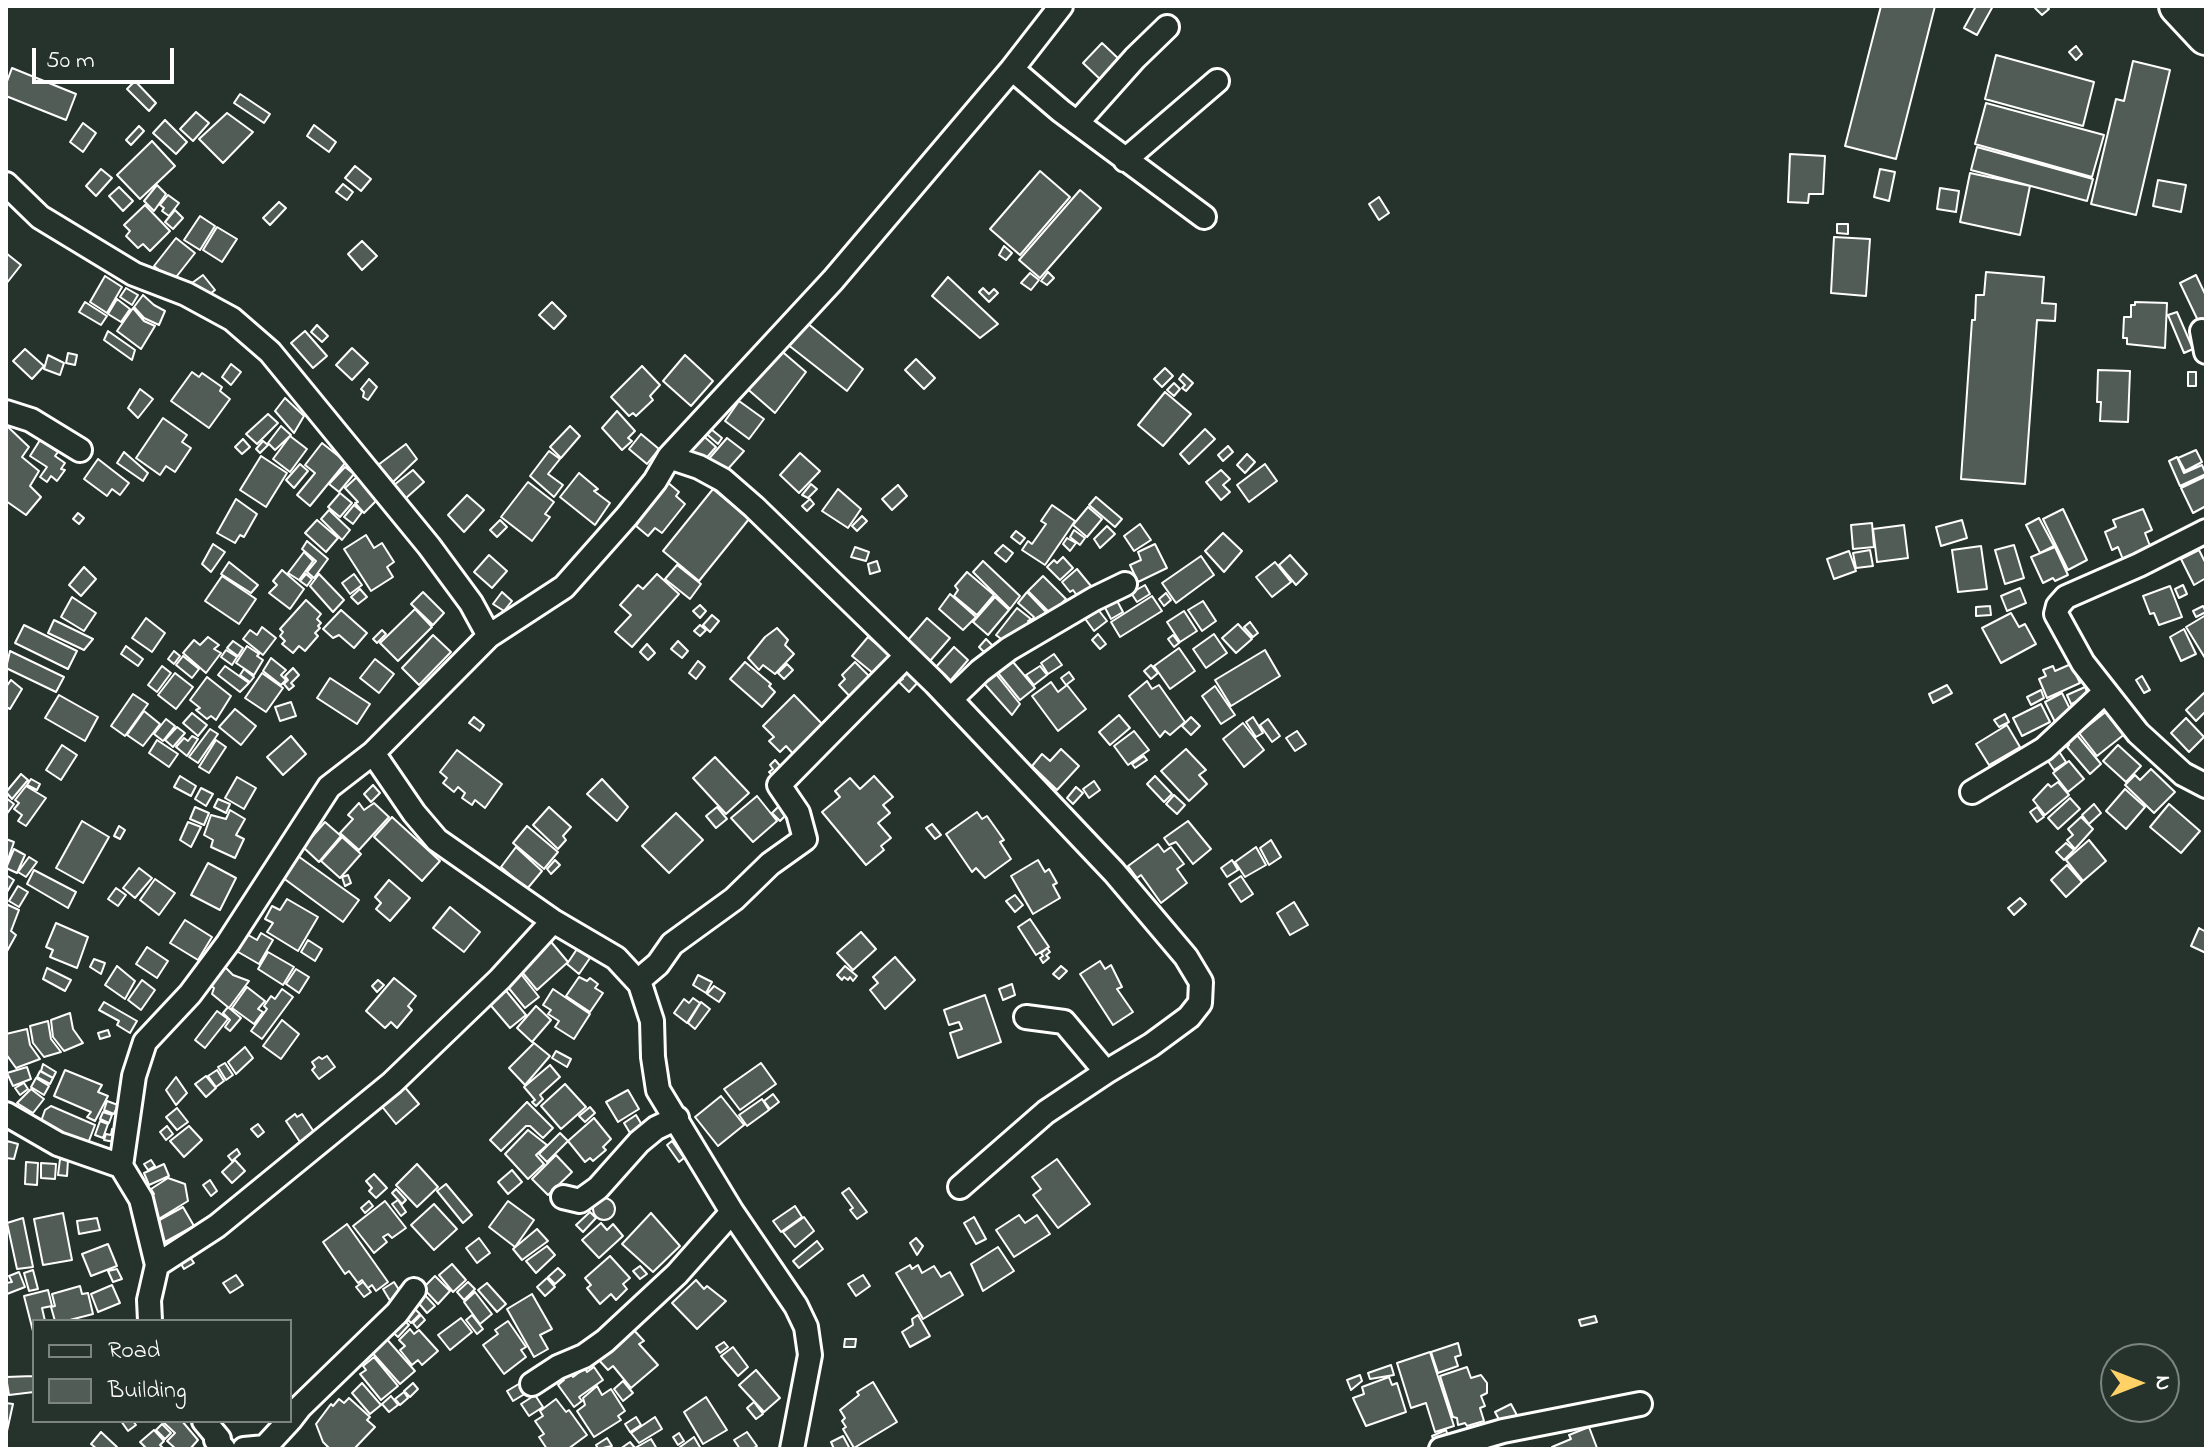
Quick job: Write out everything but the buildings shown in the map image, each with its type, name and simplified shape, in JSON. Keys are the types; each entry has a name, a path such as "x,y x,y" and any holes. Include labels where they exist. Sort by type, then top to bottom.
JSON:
{"main road":[{"path":"2178,6 2206,36"}],"street":[{"path":"150,1319 149,1300 157,1265 141,1199 121,1166 134,1076 145,1042 190,994 228,943 329,787 373,753 489,636 564,587 627,516 655,481 669,457 833,280 1012,69 1061,6"},
{"path":"1077,123 1167,27"},
{"path":"1012,69 1077,123 1204,217"},
{"path":"1125,160 1217,81"},
{"path":"6,184 40,217 134,274 186,294 232,319 270,352 429,546 471,603 489,636"},
{"path":"6,412 31,420 80,450"},
{"path":"669,457 699,467 723,480 951,699 1114,872 1186,957 1201,982 1200,1003 1189,1017 1046,1112 960,1187"},
{"path":"2206,531 2066,597 2056,614 2083,663 2138,733 2183,774 2206,786"},
{"path":"951,699 1009,649 1125,584"},
{"path":"638,981 658,964 672,944 734,899 770,864 805,839 798,813 779,785 906,656"},
{"path":"1972,792 2044,749 2105,692"},
{"path":"373,753 414,813 437,840 553,921 616,958 638,981 652,1021 658,1090 732,1212 796,1306 806,1327 810,1355 791,1449"},
{"path":"157,1265 217,1226 392,1083 500,979 553,921"},
{"path":"1026,1017 1064,1022 1106,1072"},
{"path":"6,1114 58,1144 121,1166"},
{"path":"563,1197 580,1201 598,1188 639,1142 656,1128 677,1118"},
{"path":"532,1384 605,1341 677,1274 732,1212"},
{"path":"292,1418 397,1313 414,1290"},
{"path":"1441,1449 1503,1431 1640,1404"},
{"path":"214,1440 243,1449 265,1447 288,1423"}]}
